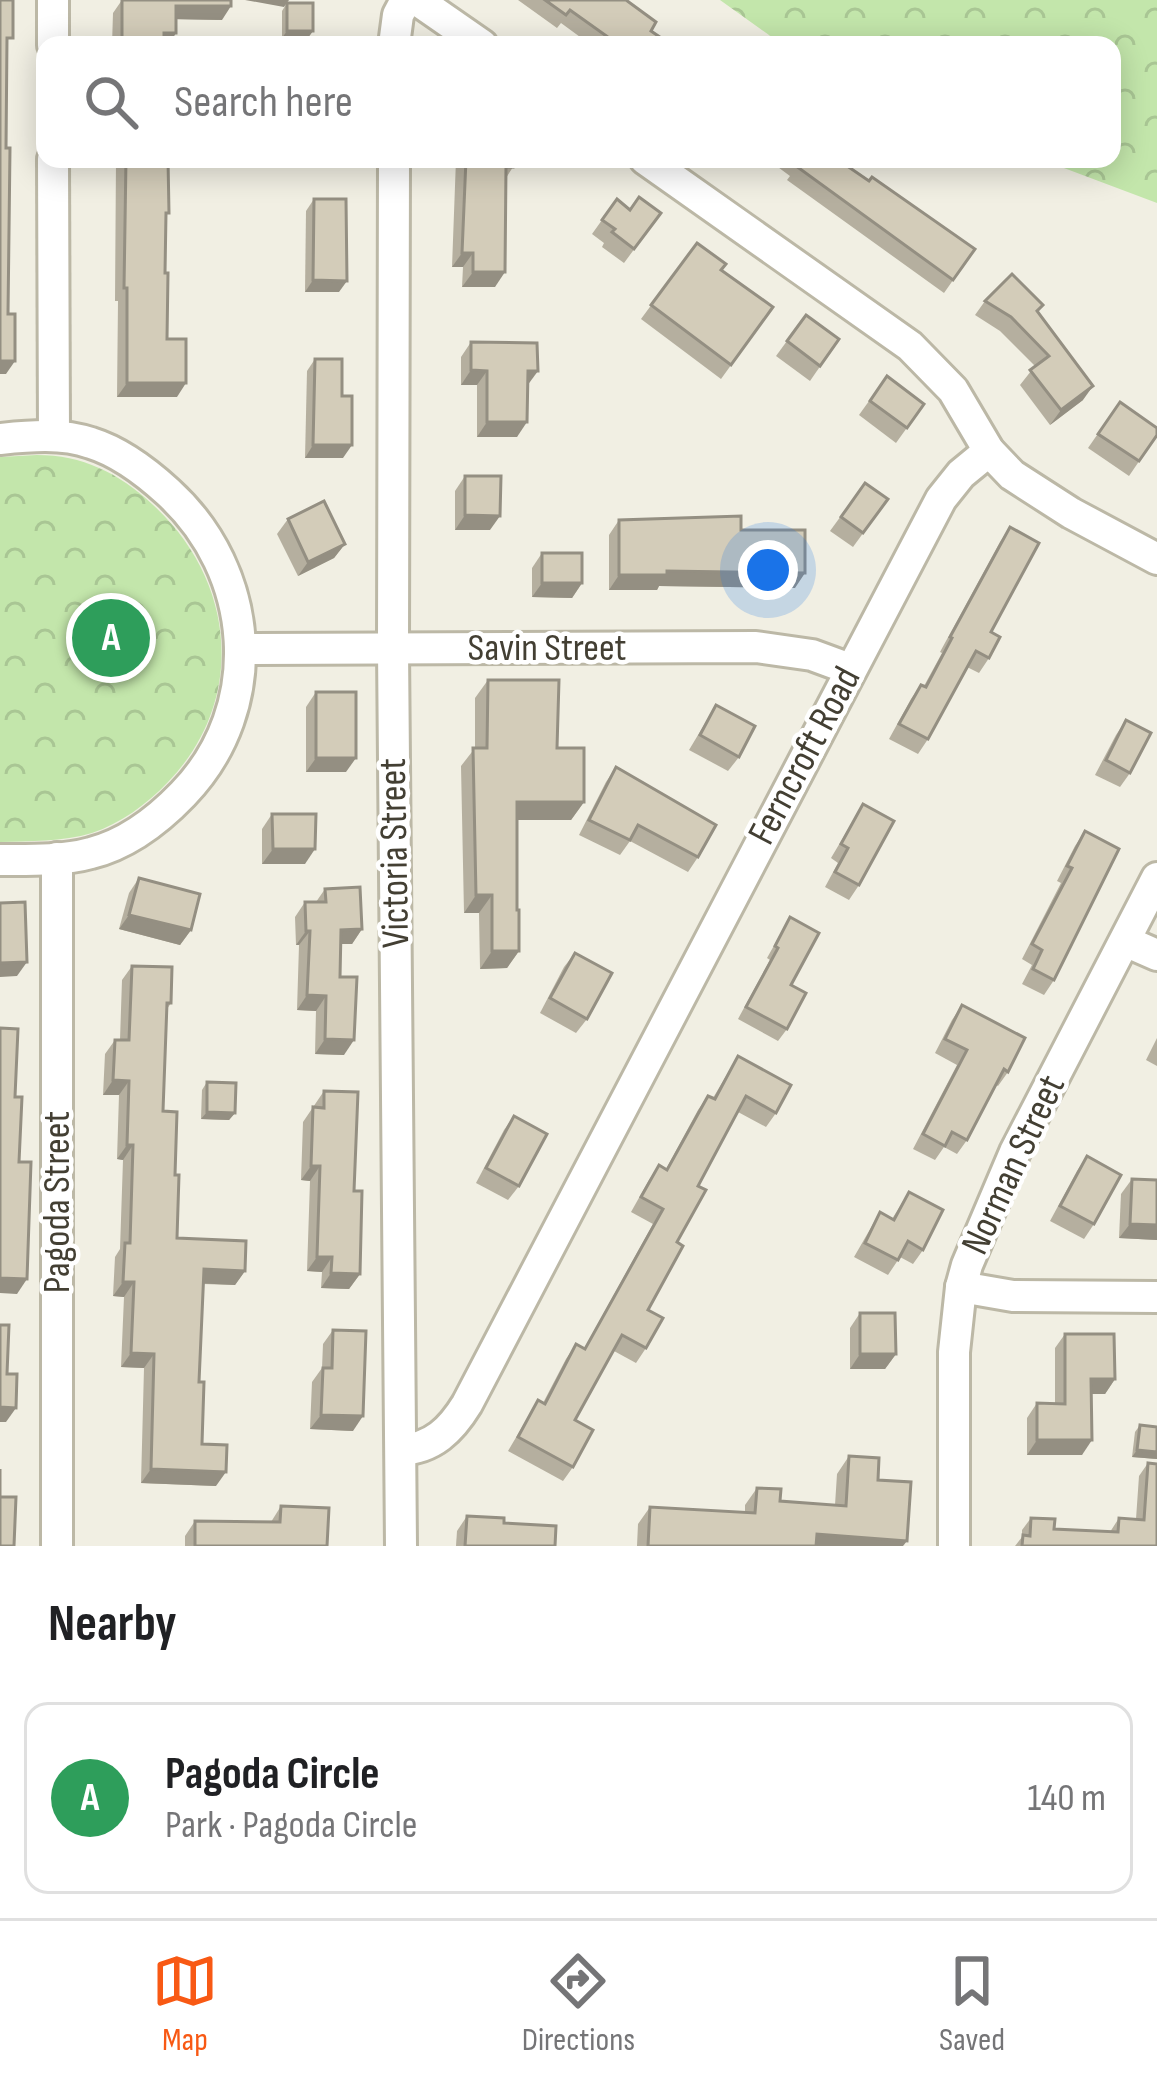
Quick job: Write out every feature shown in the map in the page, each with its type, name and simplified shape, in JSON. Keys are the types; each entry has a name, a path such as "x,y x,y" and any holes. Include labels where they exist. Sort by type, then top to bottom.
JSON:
{"street":[{"path":"53,0 53,36"},
{"path":"395,36 406,0"},
{"path":"417,0 469,36"},
{"path":"53,168 54,436"},
{"name":"Victoria Street","path":"394,168 401,1546"},
{"path":"658,168 910,346 953,390 989,451 1026,486 1157,559"},
{"path":"0,439 54,436 92,443 114,452 158,483 209,539 236,604 241,649 238,692 213,753 190,787 161,815 129,837 92,853 0,860"},
{"name":"Ferncroft Road","path":"401,1450 427,1446 449,1428 466,1404 941,500 961,474 989,451"},
{"name":"Savin Street","path":"241,649 756,647 812,655 850,669"},
{"name":"Pagoda Street","path":"57,1546 58,858"},
{"name":"Norman Street","path":"954,1546 954,1352 961,1287 974,1244 1016,1151 1157,878"},
{"path":"1125,941 1157,955"},
{"path":"961,1287 1013,1296 1157,1297"}],"green space":[{"path":"720,0 1157,0 1157,203 1064,168 1121,168 1121,36 770,36"},
{"path":"0,457 69,458 113,475 152,504 180,534 201,567 215,603 220,677 211,714 194,749 142,806 81,836 0,842"}],"building":[{"path":"0,0 13,0 13,38 7,38 6,148 10,148 8,314 15,314 15,361 0,361"},
{"path":"122,0 231,0 231,6 176,6 176,33 122,36"},
{"path":"545,0 626,0 656,22 651,31 658,36 606,36 570,10 566,15"},
{"path":"287,3 313,3 313,31 287,31"},
{"path":"126,168 168,168 167,339 186,339 186,383 127,383"},
{"path":"466,168 506,168 505,272 473,272 473,253 462,253"},
{"path":"799,168 850,168 869,181 872,177 975,249 953,280"},
{"path":"639,197 661,213 634,249 602,220 617,199 630,210"},
{"path":"314,199 346,199 347,281 313,280"},
{"path":"697,243 726,264 721,270 773,307 731,365 651,305"},
{"path":"1012,274 1043,305 1037,311 1093,386 1061,410 1030,370 1049,356 1011,317 985,301"},
{"path":"806,315 839,339 820,366 787,341"},
{"path":"471,342 537,343 538,371 528,371 527,422 487,422 487,371 471,370"},
{"path":"315,359 342,359 342,396 352,396 352,445 313,445"},
{"path":"887,376 924,404 907,428 870,401"},
{"path":"1120,402 1157,428 1139,461 1098,434"},
{"path":"465,476 501,476 500,516 465,515"},
{"path":"865,483 888,499 863,533 841,517"},
{"path":"324,501 345,544 308,562 288,519"},
{"path":"741,516 741,530 805,530 805,573 619,575 619,520"},
{"path":"1010,527 1039,543 991,632 1000,637 989,658 976,651 928,739 899,724 921,685 926,687"},
{"path":"542,553 582,553 582,583 542,583"},
{"path":"488,680 559,680 557,748 584,748 584,802 517,802 519,951 492,951 492,895 476,895 473,748 487,748"},
{"path":"316,692 356,692 356,758 316,758"},
{"path":"716,705 755,726 739,757 700,735"},
{"path":"1126,720 1151,733 1130,773 1106,760"},
{"path":"616,767 716,825 698,857 638,825 630,840 589,820"},
{"path":"863,804 894,821 859,885 835,872 848,848 841,844"},
{"path":"272,814 316,814 315,849 273,849"},
{"path":"1085,831 1119,849 1054,980 1033,969 1042,950 1032,944 1072,868 1067,866"},
{"path":"139,878 200,894 191,930 129,915"},
{"path":"360,887 362,929 341,930 340,977 357,977 354,1040 325,1039 326,996 307,995 310,931 306,931 305,902 326,902 325,889"},
{"path":"25,902 27,962 0,963 0,903"},
{"path":"790,917 819,933 791,985 806,993 787,1029 746,1007"},
{"path":"575,953 612,973 587,1019 550,998"},
{"path":"132,966 172,967 163,1111 177,1112 177,1238 246,1241 245,1271 204,1269 199,1382 204,1382 202,1444 227,1445 226,1472 151,1469 154,1354 131,1353 134,1282 123,1282 125,1243 130,1243 133,1145 127,1145 129,1081 113,1080 115,1040 129,1040"},
{"path":"962,1005 1025,1038 967,1140 952,1132 945,1146 923,1134 967,1050 945,1039"},
{"path":"0,1028 18,1029 19,1162 31,1162 27,1279 0,1278"},
{"path":"738,1056 791,1085 776,1113 746,1096 698,1186 706,1190 677,1242 683,1246 648,1310 663,1318 646,1348 622,1335 575,1420 593,1430 573,1467 518,1437 538,1400 545,1404 576,1344 585,1349 663,1209 641,1197 659,1165 667,1170 708,1096 715,1099"},
{"path":"207,1082 236,1083 235,1113 207,1112"},
{"path":"324,1091 358,1092 354,1191 362,1191 360,1274 331,1273 332,1257 317,1257 320,1166 311,1166 313,1107 324,1108"},
{"path":"514,1116 547,1134 519,1186 486,1168"},
{"path":"1087,1156 1121,1175 1094,1224 1060,1206"},
{"path":"1132,1179 1157,1180 1157,1225 1130,1224"},
{"path":"909,1192 943,1210 923,1250 908,1241 898,1260 865,1243 880,1212 894,1220"},
{"path":"860,1313 895,1313 896,1354 860,1354"},
{"path":"0,1325 9,1325 7,1374 17,1374 16,1408 0,1407"},
{"path":"333,1330 366,1331 363,1416 321,1415 323,1368 332,1368"},
{"path":"1065,1334 1114,1334 1115,1379 1091,1379 1092,1440 1037,1440 1037,1403 1065,1404"},
{"path":"1140,1425 1157,1427 1157,1452 1137,1450"},
{"path":"849,1456 879,1458 878,1480 911,1482 907,1541 817,1534 816,1546 648,1546 650,1507 755,1513 757,1488 781,1489 780,1501 846,1506"},
{"path":"1148,1463 1157,1464 1157,1546 1022,1546 1023,1535 1030,1536 1031,1518 1055,1519 1054,1529 1118,1532 1119,1518 1144,1520"},
{"path":"0,1497 16,1497 14,1546 0,1546"},
{"path":"281,1506 329,1508 327,1546 195,1546 195,1521 280,1522"},
{"path":"467,1516 556,1526 555,1546 465,1546"}],"place":[{"name":"Pagoda Circle","path":"111,638"}]}
